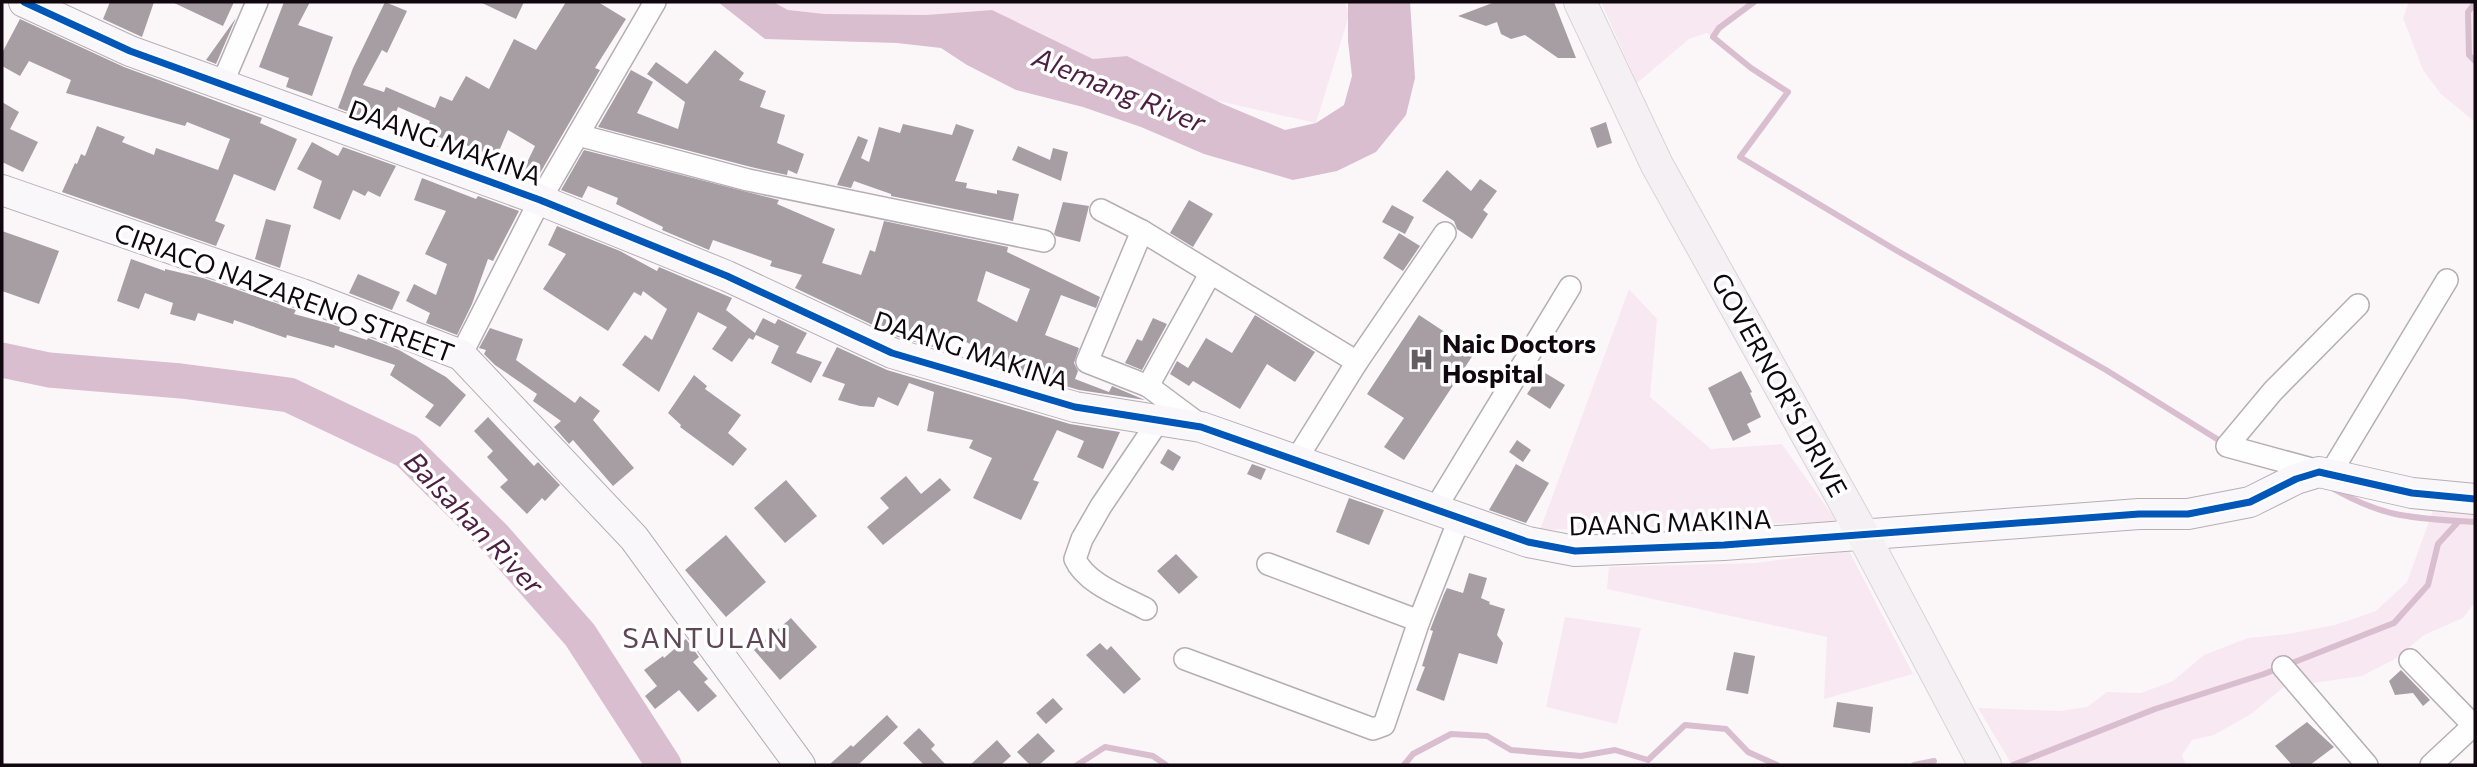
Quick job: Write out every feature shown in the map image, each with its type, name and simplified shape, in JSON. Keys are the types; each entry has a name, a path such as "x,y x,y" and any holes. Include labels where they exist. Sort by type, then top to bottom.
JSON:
{"main road":[{"name":"GOVERNOR'S DRIVE","path":"1580,2 1657,166 1862,533 1986,765"}],"street":[{"name":"DAANG MAKINA","path":"24,2 130,51 540,200 727,276 892,353 1075,407 1201,427 1528,542 1563,550 1724,545 2139,514 2188,514 2250,502 2309,474 2330,474"},
{"path":"222,84 257,2"},
{"path":"461,355 540,200 654,2"},
{"path":"578,135 748,180 1044,241"},
{"name":"CIRIACO NAZARENO STREET","path":"2,190 302,294 461,355 634,538 800,765"},
{"path":"1101,210 1142,231 1357,362"},
{"path":"1142,231 1087,362 1148,386 1201,427"},
{"path":"1296,460 1357,362 1446,233"},
{"path":"1148,386 1210,274"},
{"path":"2330,474 2447,280"},
{"path":"1185,659 1373,729 1384,725 1419,621 1447,513 1570,288"},
{"path":"2358,305 2273,391 2227,446 2412,493 2475,499"},
{"path":"1146,609 1094,580 1079,567 1075,559 1082,539 1101,506 1158,420"},
{"path":"1268,564 1419,621"},
{"path":"2410,660 2474,725 2431,765"},
{"path":"2283,667 2367,765"}],"shaded area":[{"path":"765,2 1345,2 1349,15 1316,123 1214,100 1126,56 1093,59 992,10 777,20"},
{"path":"1601,2 1754,2 1719,28 1713,37 1707,33 1689,39 1637,83"},
{"path":"2409,2 2475,2 2475,122 2441,94 2423,70 2403,18"},
{"path":"1629,289 1657,319 1650,397 1711,449 1782,444 1837,522 1540,530"},
{"path":"2435,505 2475,510 2475,602 2463,618 2424,635 2395,659 2362,676 2284,687 2251,714 2214,735 2192,740 2182,755 2186,765 2012,765 1978,708 2060,711 2087,707 2107,692 2141,693 2173,681 2204,655 2248,638 2335,625 2376,611 2407,582"},
{"path":"1849,551 1913,674 1824,699 1827,637 1607,589 1609,567 1755,563"},
{"path":"1565,617 1641,628 1617,724 1546,707"}],"water":[{"name":"Alemang River","path":"718,2 773,2 788,10 824,14 926,15 992,10 1093,59 1127,56 1223,104 1285,130 1316,123 1344,105 1352,76 1348,41 1348,2 1410,2 1415,78 1406,115 1376,152 1337,171 1293,180 1204,154 1141,127 1083,107 1016,90 967,65 941,48 897,43 765,39"},
{"path":"2,346 29,365 2,371"}],"building":[{"path":"110,2 154,2 142,37 103,19"},
{"path":"172,2 234,2 223,26"},
{"path":"284,2 310,2 298,25 333,37 312,96 286,87 289,78 259,67"},
{"path":"385,2 407,11 387,53 382,50 363,85 384,92 386,87 435,108 440,96 452,101 466,76 489,89 514,39 536,50 566,2 598,2 626,19 595,68 600,70 536,180 521,175 535,146 508,130 496,158 450,138 448,141 426,131 430,121 398,107 391,127 338,108 353,68"},
{"path":"480,2 524,2 516,19"},
{"path":"1495,2 1554,2 1576,58 1558,58 1525,35 1511,39 1501,34 1497,22 1486,26 1458,16"},
{"path":"236,18 216,64 206,60"},
{"path":"20,19 124,67 262,118 260,123 297,139 275,191 234,174 215,221 225,225 216,246 62,192 75,163 77,164 81,154 85,156 97,126 125,137 122,142 154,155 156,148 218,170 230,139 187,122 185,126 66,93 71,80 29,61 20,76 2,66 2,53"},
{"path":"715,50 744,73 739,80 766,91 760,107 785,115 777,143 804,154 797,174 788,170 787,175 751,167 598,127 631,70 653,82 637,113 678,129 685,102 647,74 656,62 687,84"},
{"path":"2,102 19,112 10,129 38,142 23,172 2,162"},
{"path":"1606,122 1612,143 1597,148 1590,128"},
{"path":"903,124 952,135 956,124 974,130 955,181 967,183 966,188 997,194 997,190 1019,194 1013,221 891,196 854,181 851,188 837,185 858,136 868,140 861,158 869,162 879,127 900,133"},
{"path":"312,142 338,156 343,147 396,166 380,197 368,191 365,196 353,190 340,220 313,208 322,181 297,169"},
{"path":"1018,146 1050,160 1053,148 1068,152 1061,181 1012,160"},
{"path":"584,150 779,200 777,204 835,229 822,263 861,275 870,250 875,252 884,221 1008,247 1007,252 1100,297 1096,308 1061,295 1045,335 1079,348 1074,363 1078,371 1075,379 1109,392 1112,386 1145,400 1079,390 970,358 976,347 948,333 940,349 898,337 795,288 802,275 770,266 772,261 713,240 709,250 662,230 663,227 616,204 618,198 588,186 582,198 561,190","holes":["986,271 1030,289 1017,322 977,301"]},
{"path":"1447,170 1471,191 1480,179 1497,191 1483,210 1488,214 1472,239 1457,229 1454,221 1422,201"},
{"path":"422,178 476,199 478,196 519,211 493,261 488,259 472,304 457,335 426,323 430,313 406,301 414,284 436,295 447,264 425,254 446,211 414,200"},
{"path":"1189,200 1213,214 1193,247 1170,233"},
{"path":"1063,202 1089,206 1080,242 1054,234"},
{"path":"1392,205 1414,217 1405,234 1382,222"},
{"path":"266,219 291,225 280,268 255,259"},
{"path":"557,226 620,251 657,271 659,267 732,298 726,310 755,333 763,318 775,324 778,319 807,333 796,353 822,362 811,383 771,363 779,346 756,335 753,340 749,338 732,362 712,349 727,327 698,312 659,392 622,365 645,335 652,340 667,309 643,291 641,296 634,292 608,331 543,289 566,254 548,245"},
{"path":"2,231 59,251 39,304 2,291"},
{"path":"1399,233 1420,246 1403,271 1383,258"},
{"path":"131,259 165,271 203,278 296,310 294,314 340,327 339,331 399,350 446,377 466,395 440,427 425,417 434,405 390,375 395,365 335,345 334,348 287,335 286,338 234,320 233,324 198,313 195,321 170,314 173,303 145,293 139,309 117,301"},
{"path":"358,274 400,292 392,310 349,293"},
{"path":"1255,315 1315,352 1295,382 1267,364 1240,409 1193,381 1189,386 1170,374 1177,361 1188,368 1206,338 1232,353"},
{"path":"1419,315 1475,352 1404,460 1384,447 1404,418 1367,394"},
{"path":"1153,318 1167,324 1142,370 1125,363 1137,339 1142,341"},
{"path":"490,328 523,339 516,360 575,403 580,396 600,411 593,420 634,468 613,486 573,440 569,444 554,427 561,421 533,401 537,394 495,365 484,354 486,350 479,348"},
{"path":"837,347 887,370 1070,424 1120,432 1103,469 1077,457 1084,441 1057,430 1033,480 1039,482 1021,520 973,498 992,458 969,448 973,440 927,431 934,392 909,383 898,406 878,397 874,407 838,400 845,384 822,376"},
{"path":"1542,371 1565,385 1550,409 1527,394"},
{"path":"1741,371 1761,417 1747,424 1751,432 1733,441 1708,388"},
{"path":"694,375 707,386 705,389 741,415 728,433 747,449 733,466 680,427 668,413"},
{"path":"488,417 534,466 538,462 560,485 545,501 542,498 527,514 500,487 508,480 487,457 493,451 474,431"},
{"path":"1517,440 1531,450 1523,462 1509,452"},
{"path":"1168,449 1181,457 1173,471 1160,463"},
{"path":"1252,464 1266,469 1261,480 1247,474"},
{"path":"1516,464 1549,483 1526,523 1489,510"},
{"path":"906,476 921,494 940,478 951,490 883,545 867,527 889,508 880,498"},
{"path":"786,480 817,516 785,543 754,508"},
{"path":"1349,498 1384,510 1369,545 1336,532"},
{"path":"726,535 766,582 726,617 685,570"},
{"path":"1176,554 1198,577 1179,594 1157,571"},
{"path":"1469,573 1487,578 1481,598 1490,602 1489,604 1505,609 1497,635 1503,643 1497,664 1459,653 1444,701 1416,690 1425,667 1422,666 1433,631 1430,630 1444,594 1447,588 1463,593"},
{"path":"791,618 817,647 780,680 754,650"},
{"path":"686,639 699,657 693,662 708,679 704,682 717,696 698,712 679,690 655,709 645,696 657,686 644,670 663,656 664,658"},
{"path":"1100,643 1107,650 1111,646 1141,679 1124,694 1086,655"},
{"path":"1734,652 1755,656 1748,694 1726,690"},
{"path":"2401,670 2430,700 2423,706 2413,693 2395,695 2389,681"},
{"path":"1053,698 1063,709 1046,724 1036,713"},
{"path":"1837,702 1873,707 1870,733 1833,727"},
{"path":"887,715 898,727 858,765 829,765 851,745 853,747"},
{"path":"2307,722 2334,747 2310,765 2292,765 2275,746"},
{"path":"919,728 935,745 931,749 946,765 924,765 903,743"},
{"path":"1038,733 1055,751 1039,765 1030,765 1017,752"},
{"path":"997,740 1011,756 1001,765 970,765"}],"waterway":[{"path":"1754,2 1719,28 1713,37 1751,68 1788,92 1740,157 2106,370 2225,444"},
{"path":"2475,3 2468,12 2469,55 2475,61"},
{"name":"Balsahan River","path":"2,360 49,370 181,381 289,395 407,451 495,538 580,635 664,765"},
{"path":"2332,488 2364,504 2393,514 2459,521"},
{"path":"2013,765 2155,709 2264,674 2394,623 2428,585 2438,544 2459,521 2475,522"},
{"path":"1404,765 1413,754 1451,734 1487,736 1511,750 1581,756 1615,750 1648,760 1685,725 1726,729 1748,752 1777,765"},
{"path":"1077,765 1105,747 1153,756 1166,765"},
{"path":"1914,765 1934,761"}],"cycle path":[{"path":"24,2 130,51 540,200 727,276 892,353 1075,407 1201,427 1528,542 1575,551 1724,545 2139,514 2188,514 2250,502 2296,479 2319,472 2412,493 2475,499"}],"place":[{"name":"Naic Doctors Hospital","path":"1422,359"}],"district":[{"name":"SANTULAN","path":"706,638"}]}
